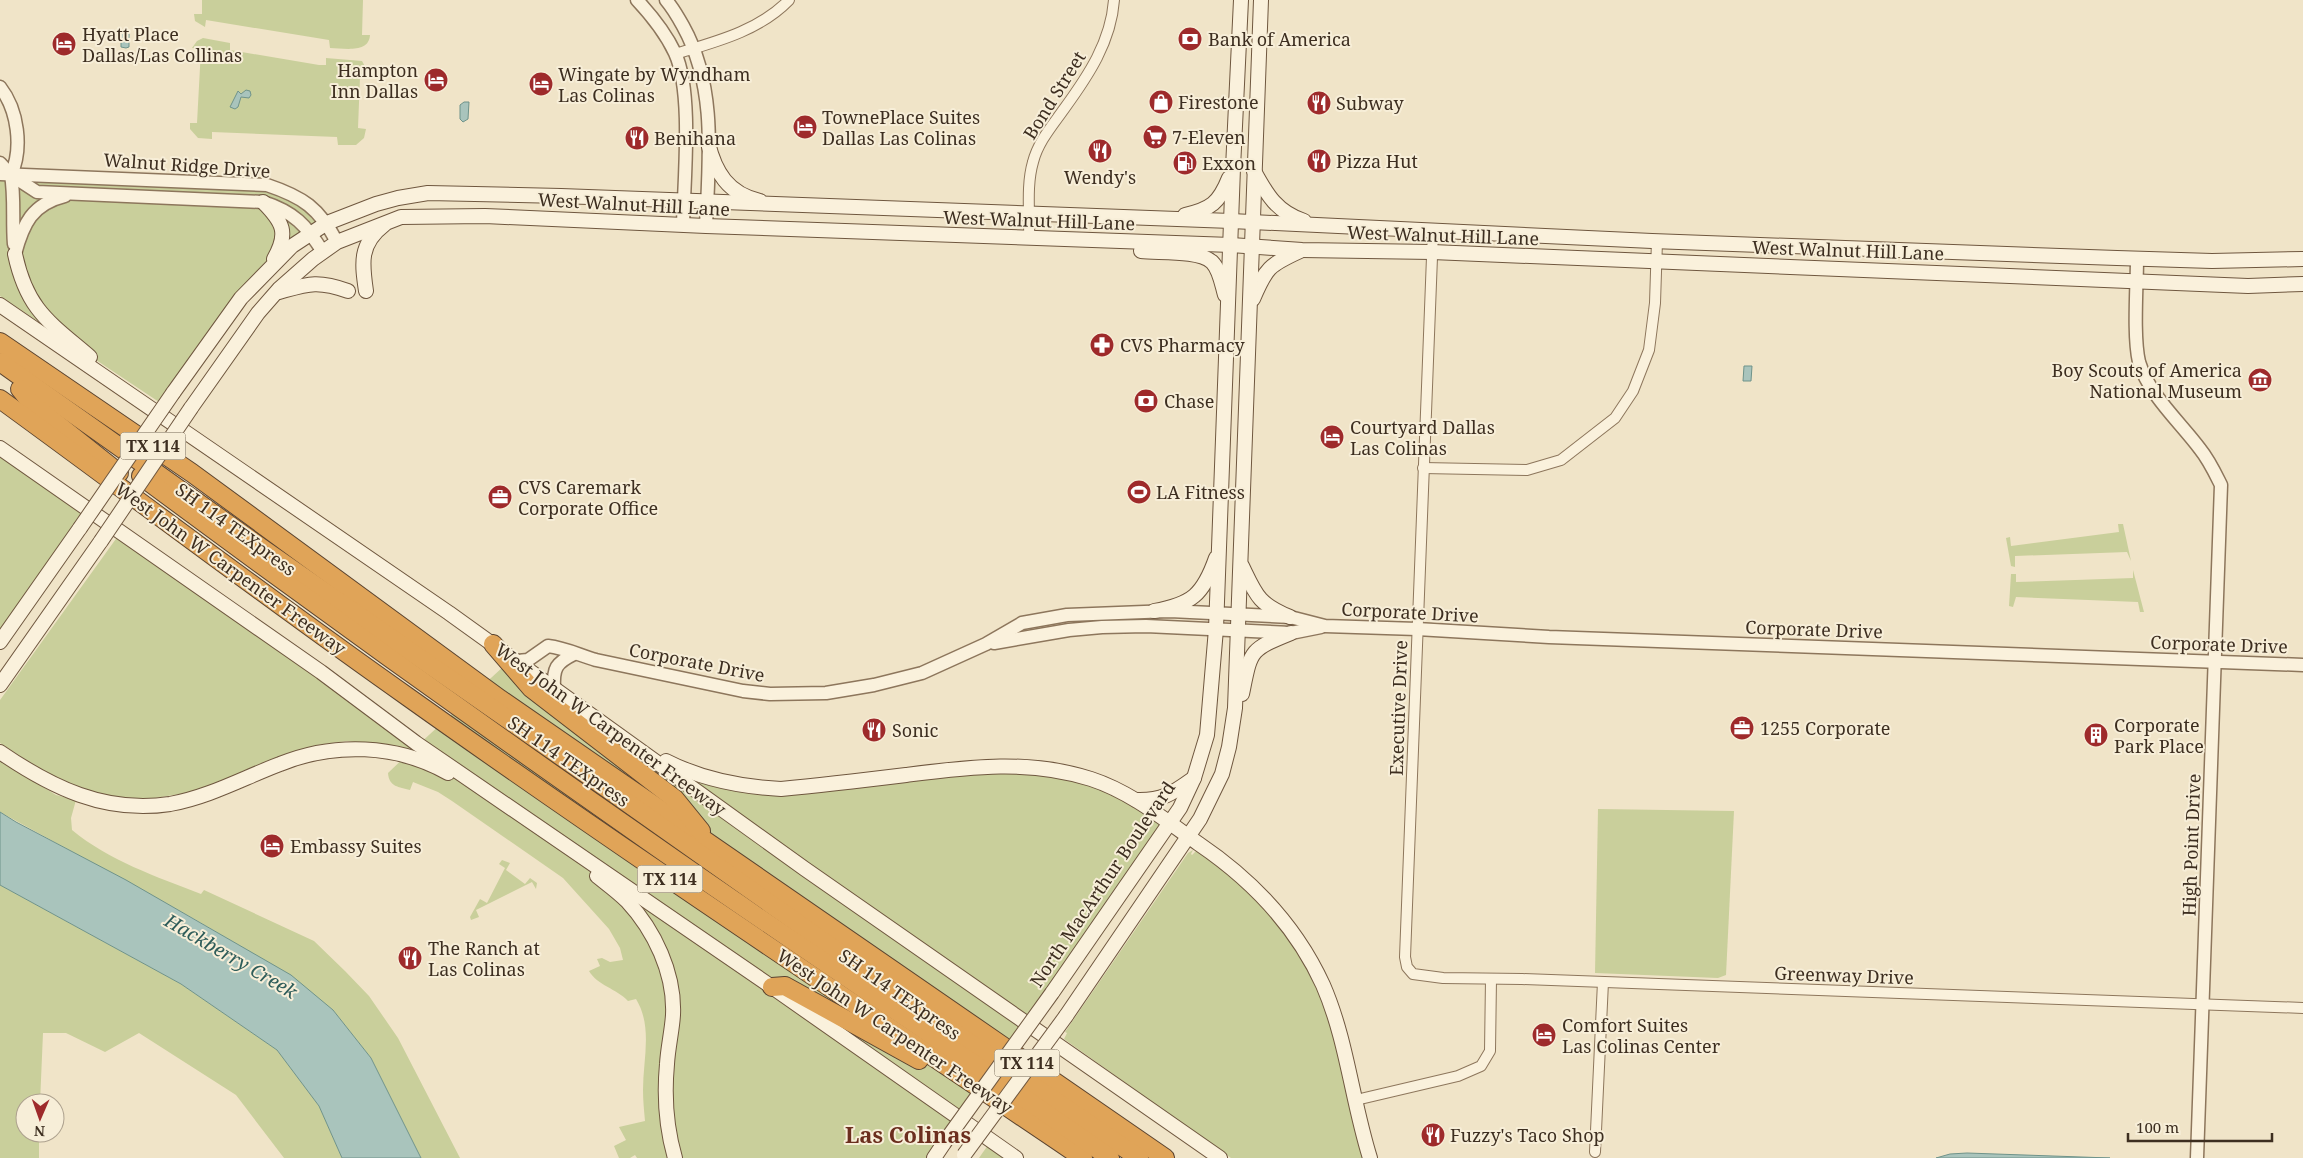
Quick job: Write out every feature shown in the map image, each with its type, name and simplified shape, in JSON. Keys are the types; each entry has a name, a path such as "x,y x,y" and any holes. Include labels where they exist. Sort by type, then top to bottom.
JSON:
{"highway":[{"name":"West John W Carpenter Freeway","path":"0,342 192,474 500,699 1165,1158"},
{"name":"SH 114 TEXpress","path":"0,362 274,557 608,789 895,992 1139,1158"},
{"name":"SH 114 TEXpress","path":"0,376 83,433 351,630 633,831 935,1036 1110,1158"},
{"path":"20,389 32,404 152,498 208,553"},
{"name":"West John W Carpenter Freeway","path":"0,399 208,553 462,735 653,867 1083,1158"},
{"path":"121,447 138,449 276,546 301,555"},
{"path":"493,644 531,688 675,799 710,843"},
{"path":"462,735 633,831"},
{"path":"772,987 785,986 910,1055 953,1080 1050,1146 1074,1158"}],"main road":[{"name":"North MacArthur Boulevard","path":"934,1158 1170,824 1194,778 1207,735 1217,614 1241,0"},
{"path":"963,1156 1066,1016 1189,836 1208,804 1222,774 1229,747 1235,708 1250,307 1251,222 1261,0"},
{"path":"708,143 714,165 724,180 738,192 756,200 776,205"},
{"path":"1170,219 1209,208 1222,194 1233,168"},
{"path":"1253,169 1268,198 1278,208 1293,217 1319,225"},
{"name":"West Walnut Hill Lane","path":"0,642 241,298 292,246 327,223 376,204 428,193 1231,221 1433,231 2137,259 2212,261 2303,259"},
{"path":"263,202 279,217 283,230 281,247 267,272"},
{"name":"West Walnut Hill Lane","path":"0,685 191,408 258,313 275,293 313,259 337,242 401,217 485,216 1231,245 1302,250 1432,252 2248,286 2303,284"},
{"path":"366,292 362,262 365,250 379,228 390,220"},
{"path":"1093,241 1111,249 1198,255 1212,262 1219,274 1229,308"},
{"path":"1250,307 1267,269 1277,261 1302,250"},
{"path":"15,254 24,288 41,316 91,358 125,390"},
{"path":"275,293 312,283 330,284 348,290"},
{"name":"West John W Carpenter Freeway","path":"0,304 493,644 805,869 1220,1158"},
{"name":"West John W Carpenter Freeway","path":"0,448 320,672 416,742 772,987 1016,1158"},
{"path":"1154,611 1175,607 1190,601 1200,592 1207,581 1220,546"},
{"path":"1240,563 1260,600 1270,609 1290,617"},
{"path":"1235,708 1242,695 1249,662 1253,653 1261,645 1290,633"},
{"path":"625,740 678,768 751,787 781,789 968,767 1025,765 1054,769 1093,779 1136,800 1224,860 1254,887 1282,917 1303,948 1320,980 1336,1021 1370,1158"},
{"path":"0,752 48,782 76,795 131,805 160,805 212,794 297,758 320,752 357,749 383,750 418,760 437,767 476,789 492,795"},
{"path":"1136,800 1153,800 1165,797 1194,778"},
{"path":"522,814 541,835 584,865 626,900 648,928 661,955 672,998 666,1118 675,1158"}],"street":[{"path":"636,0 651,16 675,54 683,83 685,129 683,225"},
{"path":"666,0 695,48 704,81 709,122 706,226"},
{"path":"675,54 748,29 781,8 789,0"},
{"name":"Bond Street","path":"1029,238 1030,180 1033,162 1044,137 1095,62 1112,20 1114,0"},
{"path":"0,87 7,96 14,115 17,136 16,164 5,174"},
{"path":"0,163 14,194 12,225 15,254"},
{"name":"Walnut Ridge Drive","path":"5,174 37,192 263,202 288,212 299,219 323,252"},
{"name":"Walnut Ridge Drive","path":"5,174 267,184 298,196 309,203 327,223 337,242"},
{"path":"15,254 21,230 41,206 52,199 75,194"},
{"name":"Executive Drive","path":"1405,947 1433,231"},
{"path":"1423,468 1527,470 1560,460 1615,418 1633,391 1649,350 1655,303 1657,240"},
{"name":"High Point Drive","path":"2137,259 2137,341 2139,361 2144,374 2161,401 2201,450 2222,485 2197,1158"},
{"name":"Corporate Drive","path":"517,661 528,660 548,646 563,647 574,654 743,691 799,694 826,693 874,686 913,675 986,644 1022,623 1068,615 1154,611 1290,617 1325,626 1417,629 1549,637 2303,665"},
{"path":"1068,615 1069,630"},
{"name":"Corporate Drive","path":"986,644 1069,630 1146,626 1290,633 1325,626"},
{"path":"554,688 553,674 557,666 564,659 574,654"},
{"name":"Greenway Drive","path":"1405,947 1407,967 1413,974 1491,979 2303,1008"},
{"path":"1356,1100 1458,1076 1481,1066 1490,1051 1491,979"},
{"path":"1595,1152 1603,982"}],"green space":[{"path":"202,0 363,0 362,35 370,35 369,41 365,45 354,49 330,48 329,40 206,20 205,27 195,21 194,14 202,14"},
{"path":"203,38 230,43 230,50 319,65 326,65 326,58 362,61 368,72 368,77 360,77 358,128 366,129 364,138 356,145 338,145 337,137 212,132 212,139 198,138 190,129 190,123 197,123 201,49 192,48 197,41"},
{"path":"0,177 261,185 298,200 323,222 286,246 162,404 0,296"},
{"path":"0,454 83,511 0,630"},
{"path":"2118,524 2123,524 2131,561 2127,552 2015,556 2015,567 2011,566 2006,538 2010,537 2011,546 2119,532"},
{"path":"118,536 417,746 504,666 601,732 706,780 755,791 1004,767 1092,781 1166,825 929,1158 637,1158 635,1155 630,1158 619,1158 614,1146 626,1140 619,1127 645,1121 643,1090 646,1032 641,1010 636,999 628,1001 597,980 589,971 600,966 597,959 602,958 610,962 623,960 620,948 609,929 563,878 438,792 413,782 410,790 392,784 388,773 412,750 347,741 317,745 198,791 149,799 104,796 59,782 0,743 0,700"},
{"path":"2133,570 2144,612 2140,612 2138,602 2016,597 2013,607 2009,606 2011,574 2016,574 2016,582 2133,578"},
{"path":"0,760 56,795 76,800 71,818 72,830 101,850 134,867 184,888 201,894 204,890 314,941 369,996 398,1038 460,1158 421,1158 371,1058 333,1010 242,947 0,812"},
{"path":"1598,809 1734,811 1726,975 1718,978 1595,973"},
{"path":"1193,850 1192,855 1197,850 1201,852 1255,895 1298,949 1327,1007 1365,1158 1231,1158 1064,1039 1067,1033 1065,1032 1188,853"},
{"path":"502,860 510,863 506,870 525,884 530,878 537,883 536,889 532,882 476,910 479,917 471,920 470,917 480,899 487,903 505,868 499,864"},
{"path":"0,885 181,984 277,1050 319,1106 342,1158 284,1158 236,1095 139,1033 105,1052 66,1033 43,1033 40,1093 15,1093 15,1143 39,1143 39,1158 0,1158"},
{"path":"988,1145 1006,1158 979,1158"}],"water":[{"path":"121,30 129,30 129,47 121,47"},
{"path":"246,90 250,91 251,95 249,98 241,97 238,107 235,109 230,107 238,91 241,94"},
{"path":"464,102 469,102 468,119 463,122 460,119 460,105"},
{"path":"1744,366 1752,366 1751,381 1743,381"},
{"name":"Hackberry Creek","path":"0,812 126,880 291,975 333,1010 371,1058 421,1158 342,1158 319,1106 277,1050 181,984 0,885"},
{"path":"1950,1154 2110,1158 1936,1158"}],"place":[{"name":"Bank of America","path":"1190,39"},
{"name":"Hyatt Place Dallas/Las Collinas","path":"64,44"},
{"name":"Hampton Inn Dallas","path":"436,80"},
{"name":"Wingate by Wyndham Las Colinas","path":"541,84"},
{"name":"Firestone","path":"1161,102"},
{"name":"Subway","path":"1319,103"},
{"name":"TownePlace Suites Dallas Las Colinas","path":"805,127"},
{"name":"7-Eleven","path":"1155,137"},
{"name":"Benihana","path":"637,138"},
{"name":"Wendy's","path":"1100,151"},
{"name":"Pizza Hut","path":"1319,161"},
{"name":"Exxon","path":"1185,163"},
{"name":"CVS Pharmacy","path":"1102,345"},
{"name":"Boy Scouts of America National Museum","path":"2260,380"},
{"name":"Chase","path":"1146,401"},
{"name":"Courtyard Dallas Las Colinas","path":"1332,437"},
{"name":"LA Fitness","path":"1139,492"},
{"name":"CVS Caremark Corporate Office","path":"500,497"},
{"name":"1255 Corporate","path":"1742,728"},
{"name":"Sonic","path":"874,730"},
{"name":"Corporate Park Place","path":"2096,735"},
{"name":"Embassy Suites","path":"272,846"},
{"name":"The Ranch at Las Colinas","path":"410,958"},
{"name":"Comfort Suites Las Colinas Center","path":"1544,1035"},
{"name":"Fuzzy's Taco Shop","path":"1433,1135"}],"district":[{"name":"Las Colinas","path":"908,1134"}]}
